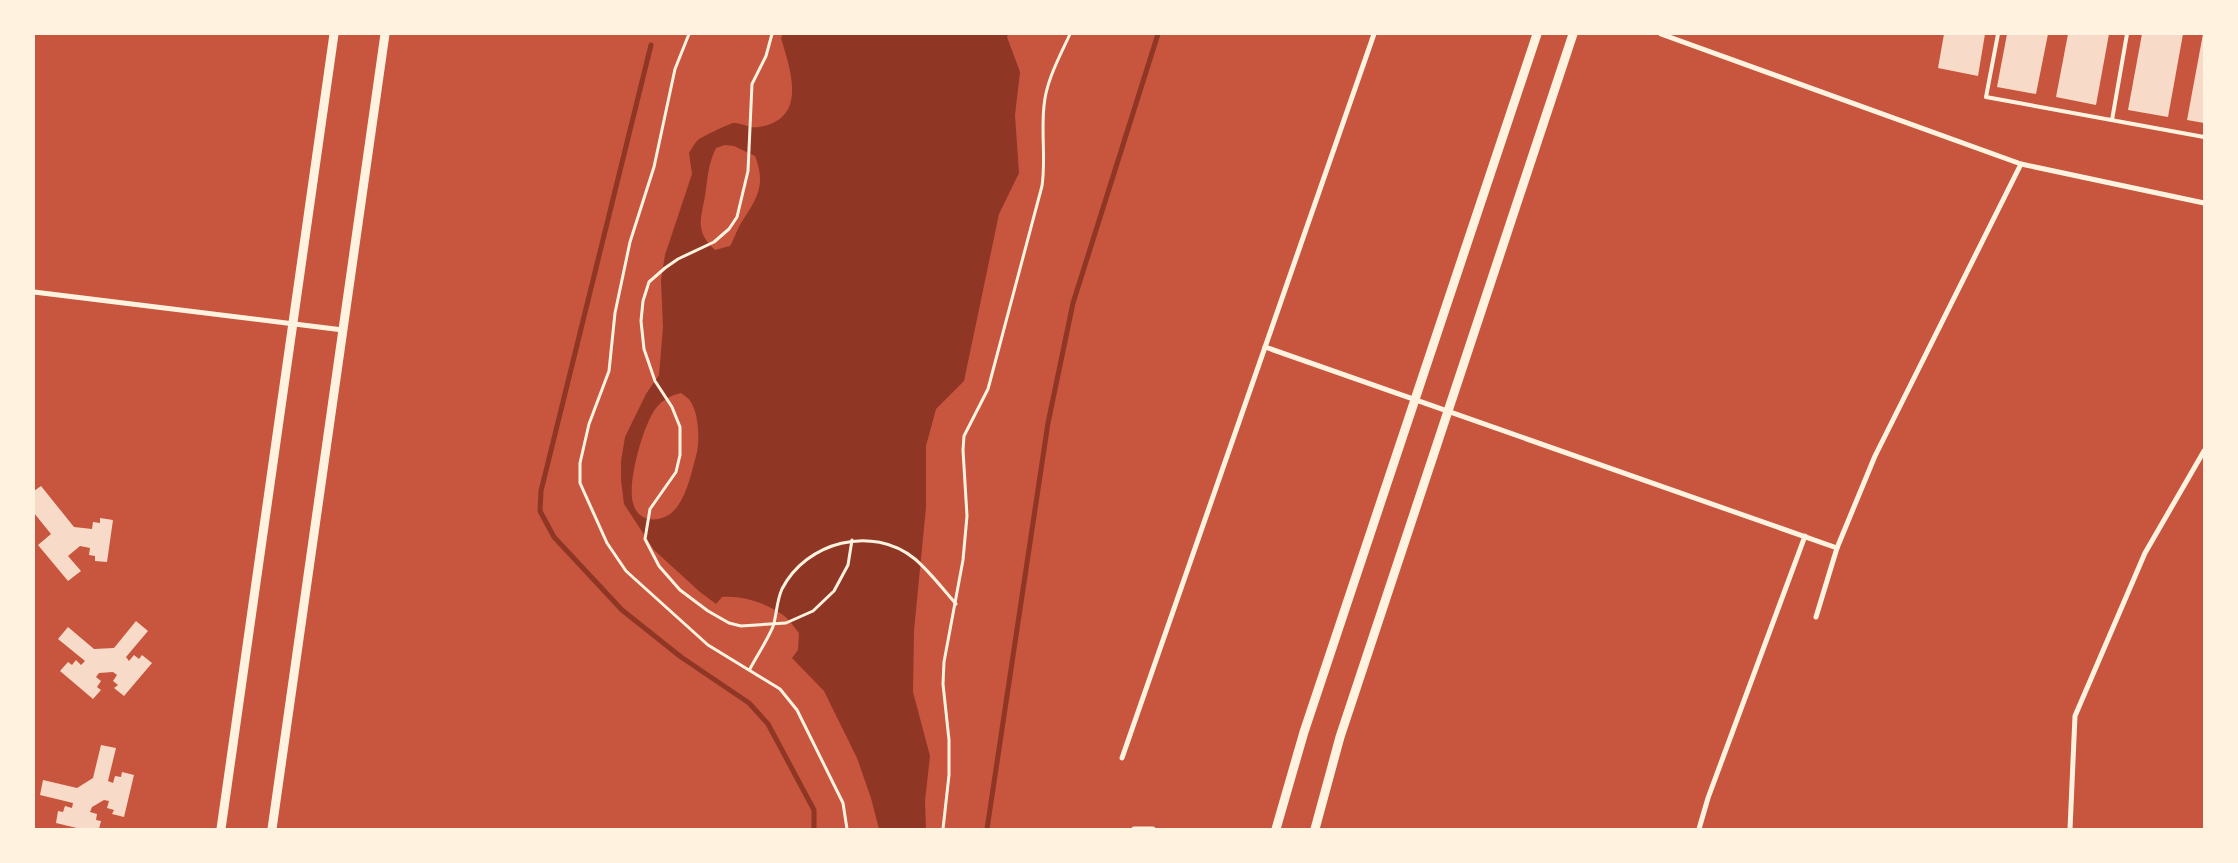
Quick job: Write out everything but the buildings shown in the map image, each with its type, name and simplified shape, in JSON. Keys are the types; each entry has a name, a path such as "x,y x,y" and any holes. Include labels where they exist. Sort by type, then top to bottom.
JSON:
{"street":[{"path":"221,829 334,34"},
{"path":"272,829 385,34"},
{"path":"1122,758 1374,34"},
{"path":"1276,829 1304,732 1537,34"},
{"path":"1315,829 1340,737 1573,34"},
{"path":"1661,34 2021,164 2204,204"},
{"path":"1816,617 1837,548 1875,456 2021,164"},
{"path":"34,292 343,330"},
{"path":"1265,348 1837,548"},
{"path":"2070,829 2075,716 2145,554 2204,450"},
{"path":"1699,829 1708,798 1805,536"},
{"path":"1134,829 1153,829"}],"lane":[{"path":"1998,34 1986,97 2204,136"},
{"path":"2112,120 2127,34"}],"path":[{"path":"689,34 675,68 654,168 630,242 615,313 609,371 589,424 580,463 580,483 607,543 626,570 708,645 780,689 796,710 843,802 847,829"},
{"path":"772,34 766,56 752,84 748,171 737,216 729,229 714,242 678,259 649,282 643,301 641,321 649,366 655,381 672,407 680,427 680,446 676,472 650,509 645,539 659,566 680,590 708,611 729,623 741,626 786,623 813,611 834,591 848,565 852,540"},
{"path":"943,829 949,775 949,740 943,684 944,662 963,560 967,516 963,450 964,436 988,389 1042,186 1045,156 1044,104 1048,86 1070,34"},
{"path":"750,670 774,624 775,612 782,590 794,571 810,556 830,546 852,540 874,541 896,548 914,558 956,604"}],"shaded area":[{"path":"783,34 1008,34 1007,37 1020,72 1015,115 1019,173 999,214 964,381 936,409 926,446 926,507 914,631 913,692 930,756 925,801 926,829 879,829 871,798 857,758 824,691 792,658 798,650 799,633 787,619 769,607 738,597 722,597 716,604 654,550 624,504 621,461 625,437 646,394 659,375 663,327 661,280 665,255 692,174 689,153 700,138 730,124 736,123 759,127 775,122 785,114 790,103 792,91 791,78 781,38","holes":["725,145 734,146 755,156 760,176 760,185 755,200 730,246 715,250 703,235 701,222 712,158 716,148","681,393 691,402 696,416 698,437 696,456 687,488 676,508 669,515 660,519 648,519 638,513 633,503 632,482 637,454 646,427 656,408 667,398"]}],"waterway":[{"path":"987,829 1048,423 1073,303 1158,34"},
{"path":"651,45 541,491 540,511 554,537 622,610 681,657 749,703 768,724 814,810 814,829"}]}
